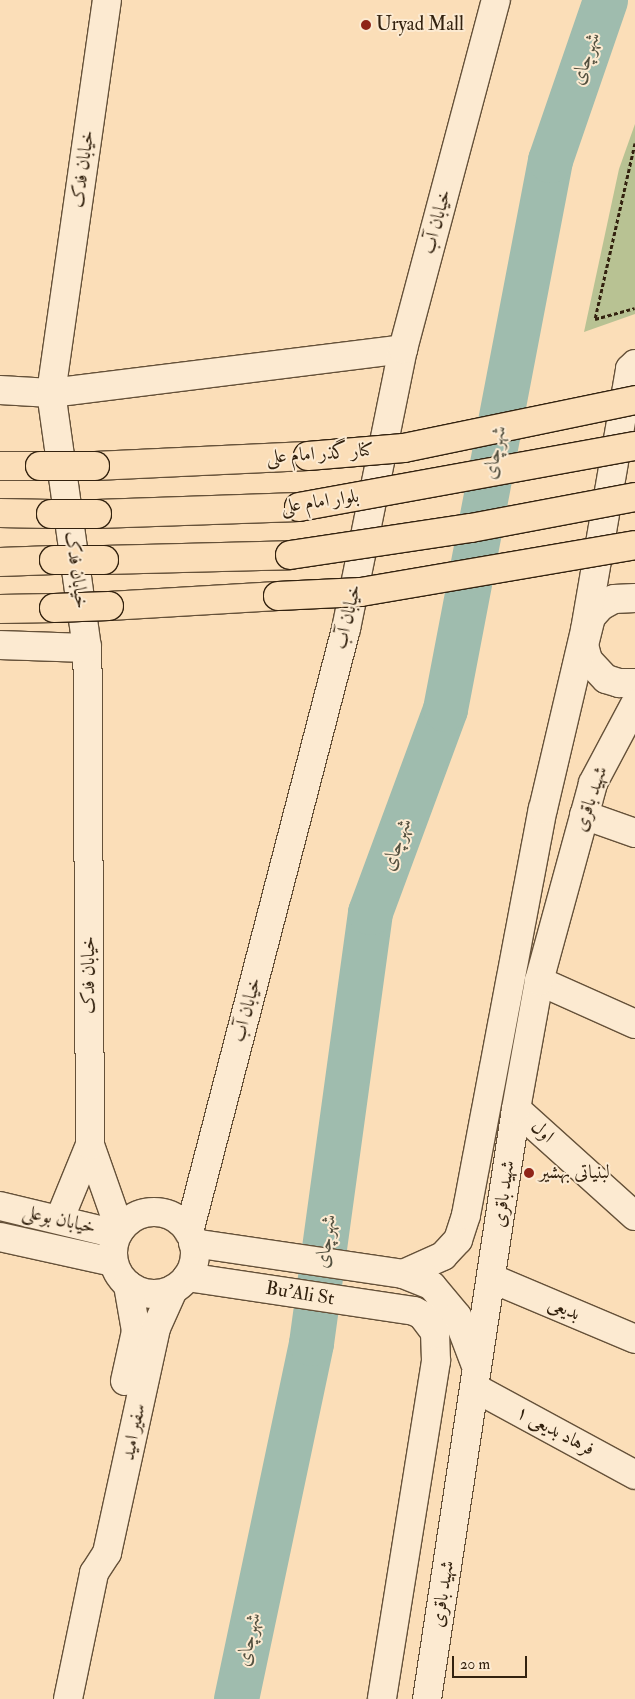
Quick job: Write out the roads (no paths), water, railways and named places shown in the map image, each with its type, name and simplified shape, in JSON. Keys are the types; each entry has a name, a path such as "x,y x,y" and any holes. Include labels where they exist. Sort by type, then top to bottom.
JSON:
{"main road":[{"name":"کنار گذر امام علی","path":"0,466 95,466 308,456 404,448 635,400"},
{"name":"بلوار امام علی","path":"0,513 97,514 299,507 635,446"},
{"path":"0,562 290,555 471,528 635,497"},
{"path":"0,609 109,606 361,592 635,546"}],"street":[{"name":"خیابان فدک","path":"107,0 52,393 87,648 90,1145 119,1232"},
{"name":"خیابان آب","path":"191,1238 346,629 403,349 496,0"},
{"path":"0,390 52,393 403,349"},
{"name":"شهید باقری","path":"403,1274 443,1256 458,1240 466,1215 543,809 585,630 630,370 635,364"},
{"path":"633,596 601,606 590,616 585,630 584,645 596,670 618,683 635,683"},
{"path":"0,645 87,648"},
{"name":"شهید باقری","path":"428,1699 493,1278 516,1109 539,981 593,783 632,713"},
{"path":"584,816 635,832"},
{"path":"539,981 635,1024"},
{"name":"اول","path":"516,1109 635,1216"},
{"name":"خیابان فدک","path":"60,1218 90,1145"},
{"name":"خیابان بوعلی","path":"0,1206 119,1232"},
{"path":"158,1212 176,1219 191,1238 195,1258 180,1284 145,1293 128,1285 113,1262 119,1232 139,1215 158,1212"},
{"name":"خیابان بوعلی","path":"0,1237 113,1262"},
{"name":"Bu'Ali St","path":"191,1238 403,1274 432,1286 446,1299 467,1334 476,1381"},
{"name":"بدیعی","path":"493,1278 635,1339"},
{"name":"Bu'Ali St","path":"180,1284 414,1312 422,1315 435,1332 436,1362 382,1699"},
{"name":"سفیر امید","path":"68,1699 94,1573 107,1553 156,1328 180,1284"},
{"name":"سفیر امید","path":"94,1573 89,1554 136,1330 128,1285"},
{"name":"فرهاد بدیعی ۱","path":"476,1381 635,1474"}],"waterway":[{"name":"شهرچای","path":"236,1699 311,1343 370,912 445,709 550,160 605,0"}],"place":[{"name":"Uryad Mall","path":"366,25"},
{"name":"لبنیاتی بهشیر","path":"529,1173"}]}
